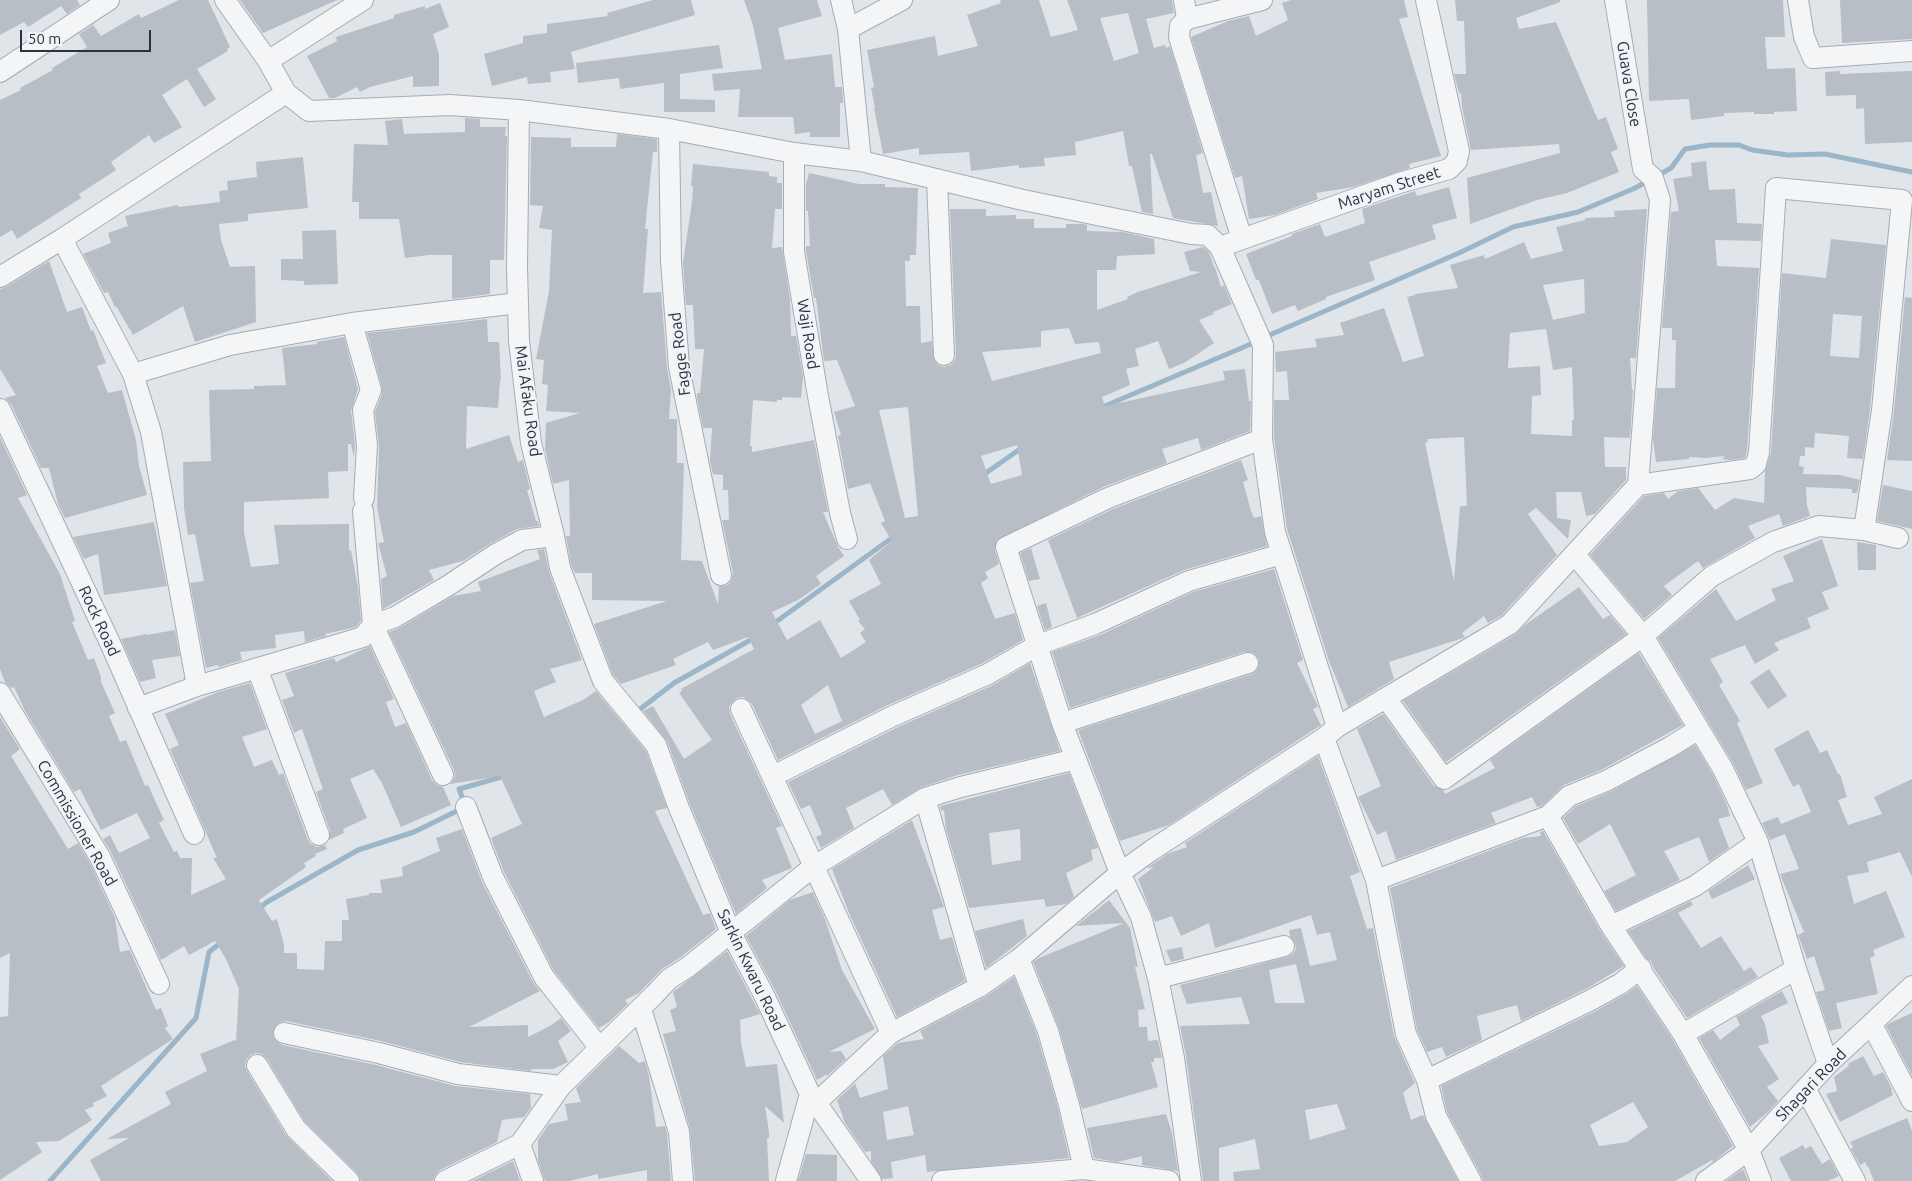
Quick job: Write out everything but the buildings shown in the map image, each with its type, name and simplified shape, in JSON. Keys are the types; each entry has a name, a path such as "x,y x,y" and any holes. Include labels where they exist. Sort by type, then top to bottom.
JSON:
{"street":[{"path":"0,72 109,0"},
{"path":"225,0 268,61 286,94 309,111 450,105 519,110 669,129 794,153 861,161 1023,200 1191,234 1208,235 1220,247 1260,338 1262,439 1275,532 1331,732 1376,880 1406,1034 1427,1080 1436,1116 1470,1180"},
{"path":"268,61 363,0"},
{"path":"841,0 848,29 861,161"},
{"path":"848,29 902,0"},
{"path":"1242,239 1179,37 1185,10 1262,0"},
{"name":"Maryam Street","path":"1220,247 1399,183 1449,169 1457,161 1459,151 1426,0"},
{"name":"Guava Close","path":"1615,0 1643,169 1652,178 1660,200 1638,486"},
{"path":"1798,0 1804,37 1812,58 1912,50"},
{"path":"0,277 286,94"},
{"name":"Mai Afaku Road","path":"519,110 519,341 531,443 560,568 603,681 656,745"},
{"name":"Fagge Road","path":"669,129 671,261 679,367 720,575"},
{"name":"Waji Road","path":"794,153 794,252 840,513 847,539"},
{"path":"938,180 944,355"},
{"path":"786,1181 813,1099 891,1033 980,987 1019,959 1120,873 1152,850 1331,732 1510,624 1638,486 1750,469 1756,464 1759,452 1776,188 1902,200 1885,358 1882,410 1864,530"},
{"path":"62,239 133,374 151,432 197,686"},
{"path":"133,374 230,345 352,323 518,303"},
{"path":"352,323 371,390 363,410 367,445 363,505 374,625 443,775"},
{"name":"Rock Road","path":"0,409 111,645 194,834"},
{"path":"1191,1181 1174,1058 1158,978 1141,917 1120,873 1062,723 1006,547 1108,498 1262,439"},
{"path":"1386,698 1444,779 1643,636 1712,576 1772,542 1819,526 1864,530 1898,538"},
{"path":"138,708 197,686 363,637 374,625 395,617 496,554 522,540 554,536"},
{"path":"773,776 893,716 988,674 1038,646 1095,624 1189,582 1282,554"},
{"path":"1575,555 1643,636 1723,769 1758,842 1796,969 1828,1064"},
{"path":"1062,723 1248,664"},
{"path":"257,668 319,835"},
{"name":"Commissioner Road","path":"0,693 100,857 159,984"},
{"path":"741,709 891,1033"},
{"path":"1376,880 1548,816 1568,796 1606,781 1670,747 1699,729"},
{"name":"Sarkin Kwaru Road","path":"656,745 679,808 731,933 764,995 813,1099 871,1181"},
{"path":"445,1181 520,1144 561,1086 669,979 688,967 813,867 925,798 961,787 1076,759"},
{"path":"925,798 980,987"},
{"path":"466,807 494,877 544,977 599,1047"},
{"path":"1548,816 1611,926 1641,968 1683,1034 1749,1150 1761,1181"},
{"path":"1611,926 1695,886 1758,842"},
{"path":"1158,978 1284,946"},
{"path":"1019,959 1048,1031 1084,1169"},
{"path":"1427,1080 1591,1000 1620,984 1641,968"},
{"path":"1683,1034 1796,969"},
{"name":"Shagari Road","path":"1706,1181 1749,1150 1828,1064 1912,986"},
{"path":"640,1009 679,1132 683,1181"},
{"path":"1872,1025 1912,1101"},
{"path":"284,1032 379,1053 458,1074 561,1086"},
{"path":"257,1065 296,1129 349,1181"},
{"path":"1806,1090 1855,1181"},
{"path":"520,1144 533,1181"},
{"path":"942,1181 1084,1169 1170,1181"}],"waterway":[{"path":"1657,176 1671,168 1685,149 1710,145 1739,145 1752,150 1788,155 1825,154 1912,172"},
{"path":"1265,337 1459,253 1513,227 1578,212 1650,180"},
{"path":"1100,408 1258,341"},
{"path":"983,475 1023,447"},
{"path":"773,624 896,535"},
{"path":"635,713 674,683 754,638"},
{"path":"465,804 459,789 505,776"},
{"path":"257,910 267,902 358,850 414,832 461,809"},
{"path":"50,1181 196,1018 209,952 223,941"}]}
